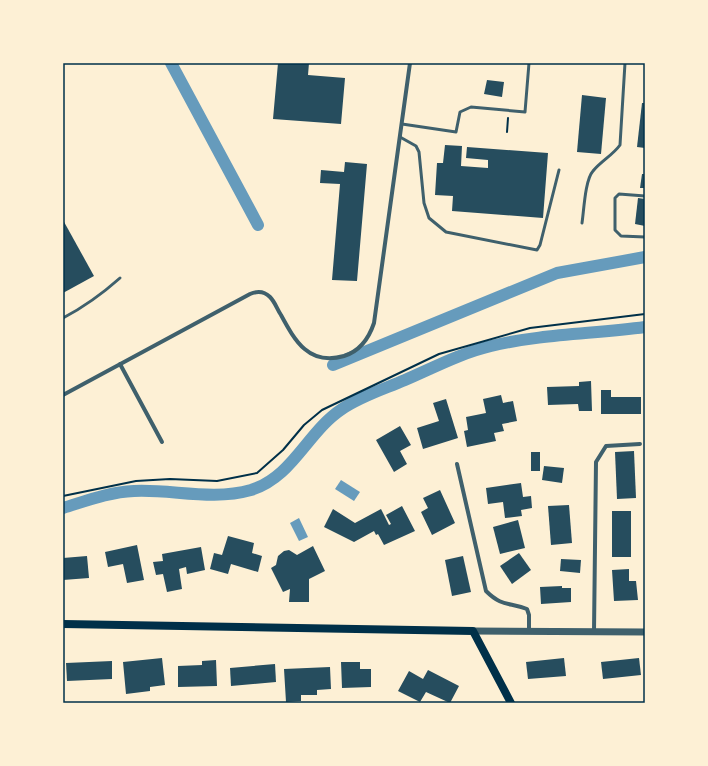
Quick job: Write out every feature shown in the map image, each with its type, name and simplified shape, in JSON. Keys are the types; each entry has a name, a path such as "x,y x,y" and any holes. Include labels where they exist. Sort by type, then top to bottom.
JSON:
{"main road":[{"path":"63,624 473,631 511,703"}],"street":[{"path":"63,395 257,291 263,292 272,300 298,344 315,356 336,358 356,350 366,341 374,323 410,63"},
{"path":"120,364 162,442"},
{"path":"594,632 596,462 606,446 640,444"},
{"path":"457,464 486,591 503,604 528,609 529,631"},
{"path":"473,631 645,632"}],"lane":[{"path":"402,124 456,132 460,112 471,107 525,112 529,63"},
{"path":"582,223 588,178 592,171 615,152 620,145 625,63"},
{"path":"400,137 416,146 419,152 424,203 429,218 446,232 536,250 540,245 559,170"},
{"path":"645,196 619,194 615,198 615,230 621,236 645,237"},
{"path":"63,318 97,298 120,278"}],"path":[{"path":"507,132 508,117"},
{"path":"63,496 136,481 170,479 217,481 257,473 283,450 304,424 322,410 439,354 530,328 645,314"}],"water":[{"path":"341,480 360,492 354,501 335,489"},
{"path":"299,518 308,537 299,541 290,523"}],"building":[{"path":"278,63 309,63 308,75 345,78 341,124 273,119"},
{"path":"487,80 504,82 502,97 484,94"},
{"path":"582,95 606,98 601,154 577,152"},
{"path":"642,103 645,103 645,148 637,147"},
{"path":"445,145 462,146 461,166 488,168 488,160 466,158 467,147 548,153 543,218 452,211 453,196 435,195 437,163 443,163"},
{"path":"345,162 367,164 357,281 332,280 340,184 320,183 321,170 344,172"},
{"path":"642,174 645,174 645,188 640,188"},
{"path":"638,198 645,199 645,226 635,224"},
{"path":"63,220 94,276 63,293"},
{"path":"591,381 592,411 579,411 578,404 548,405 547,387 579,386 579,382"},
{"path":"601,390 611,390 611,397 641,397 641,414 601,414"},
{"path":"501,395 503,403 513,401 517,421 502,424 504,431 494,433 496,441 467,447 464,431 468,430 466,417 486,413 483,399"},
{"path":"446,399 458,438 423,449 417,428 439,421 433,403"},
{"path":"400,426 411,445 400,451 407,464 394,472 376,440"},
{"path":"634,451 636,498 617,499 615,452"},
{"path":"531,452 540,452 540,471 531,471"},
{"path":"544,466 564,468 562,483 542,480"},
{"path":"521,483 523,497 531,496 532,508 521,510 522,516 505,518 503,502 488,504 486,488"},
{"path":"440,490 455,523 432,535 421,512 428,508 423,498"},
{"path":"569,505 572,543 551,545 548,506"},
{"path":"402,506 415,531 384,545 378,534 376,535 374,531 354,542 324,527 333,509 355,523 381,509 389,525 391,524 386,515"},
{"path":"612,511 631,511 631,557 612,557"},
{"path":"518,520 525,548 500,554 493,527"},
{"path":"228,536 254,543 252,553 262,556 258,572 231,564 228,574 210,569 214,553 222,555"},
{"path":"137,545 144,580 127,583 123,564 108,567 105,552"},
{"path":"313,546 325,571 309,579 309,602 289,602 290,589 283,592 271,568 276,565 278,556 284,551 289,550 297,555"},
{"path":"201,547 205,570 187,574 186,567 179,569 182,589 167,592 163,574 156,575 153,562 163,561 162,554"},
{"path":"519,553 531,570 512,584 500,566"},
{"path":"87,556 89,578 63,580 63,558"},
{"path":"463,556 471,592 452,596 445,560"},
{"path":"561,559 581,560 580,573 560,571"},
{"path":"629,569 629,581 636,581 638,600 614,601 612,570"},
{"path":"562,586 562,588 571,588 571,602 541,604 540,587"},
{"path":"162,658 165,685 150,687 150,691 126,694 123,662"},
{"path":"564,658 566,676 528,679 526,662"},
{"path":"639,658 641,675 603,679 601,662"},
{"path":"216,660 217,686 178,687 178,666 202,665 202,661"},
{"path":"112,661 112,679 67,681 66,663"},
{"path":"341,662 360,662 360,669 371,669 371,687 342,688"},
{"path":"275,664 276,682 231,686 230,668"},
{"path":"330,667 331,689 317,690 317,695 301,695 301,701 286,702 284,669"},
{"path":"428,670 459,686 450,703 426,692 420,702 398,691 409,671 423,679"}],"waterway":[{"path":"171,63 258,225"},
{"path":"333,365 557,273 645,257"},
{"path":"63,508 98,497 134,491 222,495 251,490 266,484 278,475 289,465 319,430 349,404 458,357 480,349 510,342 645,327"}]}
